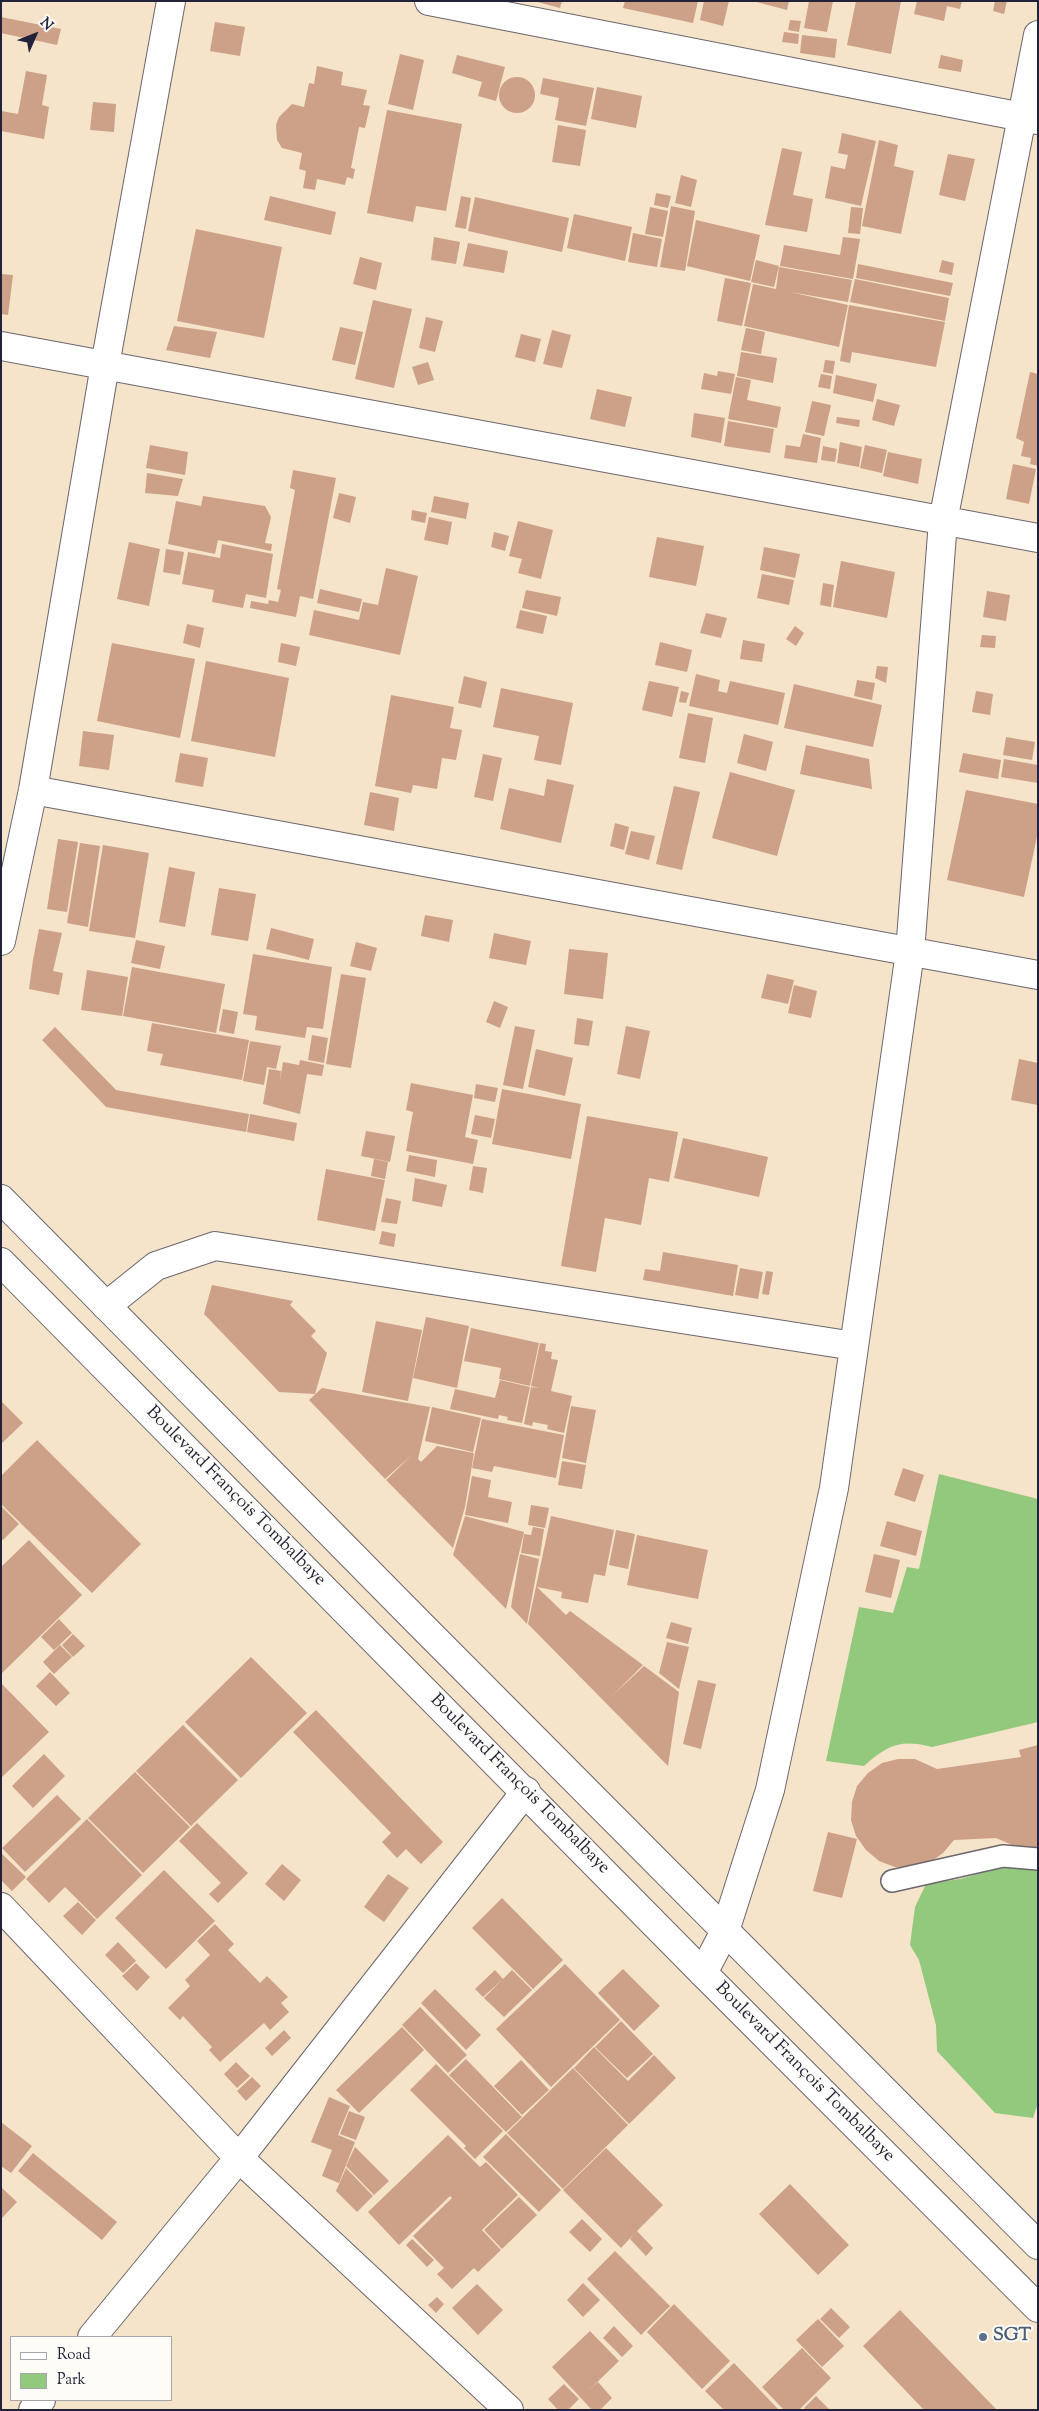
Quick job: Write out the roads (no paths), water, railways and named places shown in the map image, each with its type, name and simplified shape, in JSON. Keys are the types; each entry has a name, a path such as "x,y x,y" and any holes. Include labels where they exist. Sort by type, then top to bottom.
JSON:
{"street":[{"path":"1,941 33,790 105,365 171,1"},
{"path":"429,1 1030,119"},
{"path":"703,1973 725,1931 770,1790 834,1488 910,952 943,521 1030,119 1038,35"},
{"path":"1,346 1038,538"},
{"path":"33,790 1038,975"},
{"path":"1,1199 725,1931 1038,2244"},
{"path":"106,1306 156,1266 215,1246 854,1346"},
{"name":"Boulevard François Tombalbaye","path":"1,1262 526,1791 703,1973 1038,2308"},
{"path":"93,2336 239,2158 526,1791"},
{"path":"1,1907 239,2158 509,2410"}],"lane":[{"path":"892,1880 1003,1856 1038,1859"}],"place":[{"name":"SGT","path":"983,2337"}]}
